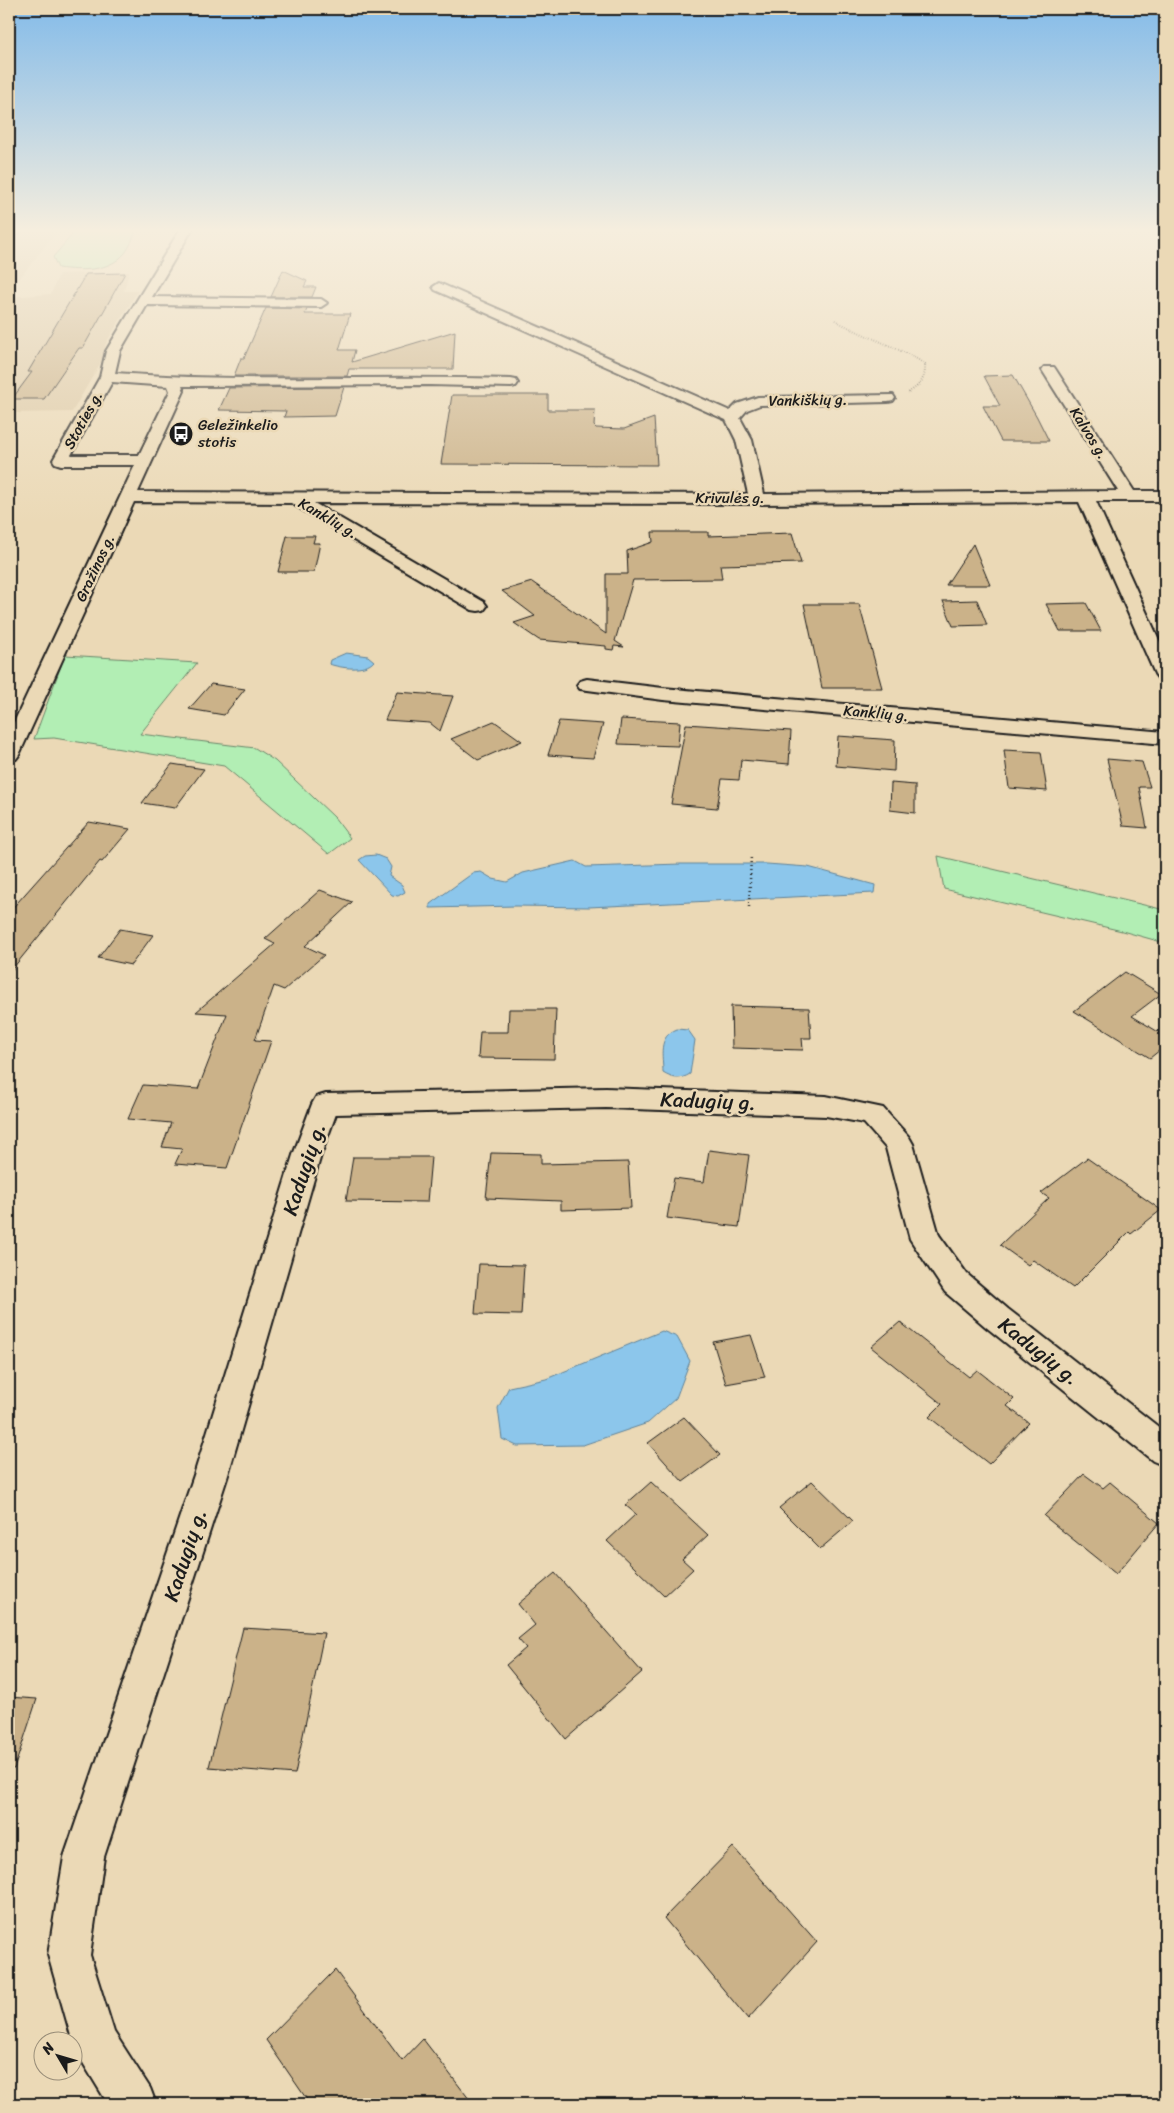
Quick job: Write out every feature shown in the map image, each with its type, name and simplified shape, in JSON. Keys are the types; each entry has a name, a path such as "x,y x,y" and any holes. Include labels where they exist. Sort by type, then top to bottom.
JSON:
{"street":[{"name":"Stoties g.","path":"128,327 113,351 107,378 61,460 145,460"},
{"path":"529,327 732,417 744,440 757,498"},
{"name":"Kalvos g.","path":"1050,370 1129,496"},
{"path":"107,378 173,382 430,381 511,383"},
{"name":"Gražinos g.","path":"9,754 177,391 173,382"},
{"name":"Vankiškių g.","path":"732,417 742,407 758,401 888,398"},
{"path":"1084,496 1165,674"},
{"name":"Krivulės g.","path":"294,498 1165,496"},
{"name":"Kanklių g.","path":"129,497 294,498 478,606"},
{"name":"Kanklių g.","path":"587,685 663,694 1165,738"},
{"name":"Kadugių g.","path":"134,2104 95,2043 69,1955 84,1857 212,1475 307,1155 326,1104 606,1098 826,1106 873,1115 899,1144 925,1239 956,1283 1165,1452"}],"path":[{"path":"845,327 911,353 925,364 927,374 922,385 906,394 888,398"},
{"path":"749,907 751,855"}],"shaded area":[{"path":"9,327 116,327 106,343 101,362 72,412 9,413"}],"green space":[{"path":"65,655 197,663 140,734 255,748 275,761 334,817 350,838 329,854 224,766 54,738 34,739"},
{"path":"938,856 1165,910 1165,943 944,889"}],"water":[{"path":"346,653 368,656 374,661 365,667 359,668 346,668 329,664 330,660"},
{"path":"376,855 386,859 391,867 389,876 402,885 405,892 398,896 392,895 359,860 365,856"},
{"path":"575,861 586,867 767,864 808,867 875,885 874,893 589,907 430,908 430,904 473,873 481,872 493,879 507,882 523,873"},
{"path":"677,1029 688,1030 695,1040 690,1074 676,1078 663,1073 662,1047 666,1037"},
{"path":"662,1331 677,1337 690,1361 676,1398 648,1423 583,1445 517,1446 502,1439 498,1408 509,1387 546,1379"}],"building":[{"path":"55,327 95,327 83,348 79,348 44,399 12,399 32,372 28,372"},
{"path":"258,327 346,327 339,350 355,350 352,362 455,331 453,369 349,369 347,376 234,376 241,358 244,358"},
{"path":"1013,375 1049,441 1001,441 983,406 1000,406 984,376"},
{"path":"344,387 335,416 284,417 286,411 219,410 229,388"},
{"path":"452,395 548,395 548,410 595,410 594,426 596,428 624,429 654,418 657,465 441,464"},
{"path":"652,532 708,532 708,536 792,533 801,563 720,565 722,579 633,580 615,641 624,647 614,646 613,650 606,649 606,646 539,640 514,623 535,616 502,591 532,582 606,634 606,574 628,574 627,551 653,542"},
{"path":"287,536 315,536 313,543 320,543 314,572 278,572"},
{"path":"973,544 990,585 946,585"},
{"path":"977,600 987,625 953,626 943,601"},
{"path":"1086,603 1101,631 1060,631 1046,604"},
{"path":"804,604 859,604 882,688 822,688"},
{"path":"211,684 245,689 224,715 189,709"},
{"path":"397,692 453,696 440,731 430,723 385,720"},
{"path":"621,719 680,722 678,746 618,744"},
{"path":"494,721 522,741 478,760 451,739"},
{"path":"559,721 603,724 593,758 548,755"},
{"path":"686,724 791,731 789,764 741,760 739,780 722,779 717,808 671,804"},
{"path":"838,736 895,740 894,771 836,766"},
{"path":"1004,750 1041,752 1047,791 1009,788"},
{"path":"1107,759 1142,762 1150,787 1139,787 1147,828 1123,826"},
{"path":"172,764 204,769 175,808 142,803"},
{"path":"891,783 915,785 915,813 890,810"},
{"path":"89,822 130,829 102,862 100,861 9,973 9,912"},
{"path":"320,890 352,902 305,946 324,955 284,990 274,986 255,1040 271,1041 227,1168 175,1164 182,1149 162,1147 171,1123 128,1119 143,1085 198,1089 227,1014 196,1012 275,944 265,939"},
{"path":"120,929 153,935 131,965 98,958"},
{"path":"1125,972 1161,994 1132,1016 1165,1036 1165,1046 1150,1058 1074,1011"},
{"path":"731,1006 809,1008 811,1038 802,1038 803,1050 732,1048"},
{"path":"509,1009 556,1009 554,1059 478,1058 480,1032 508,1032"},
{"path":"709,1150 749,1155 739,1227 667,1218 674,1178 704,1182"},
{"path":"491,1153 541,1154 541,1164 628,1162 631,1208 561,1210 561,1201 486,1198"},
{"path":"353,1157 431,1157 427,1202 346,1201"},
{"path":"1087,1158 1161,1210 1131,1234 1129,1232 1073,1288 1033,1260 1028,1265 1000,1245 1049,1198 1041,1193"},
{"path":"479,1264 524,1265 521,1315 475,1314"},
{"path":"900,1322 969,1377 977,1370 1014,1399 1007,1406 1029,1423 989,1464 929,1417 942,1404 871,1347"},
{"path":"751,1335 765,1377 726,1384 713,1342"},
{"path":"684,1417 720,1455 683,1482 648,1443"},
{"path":"1084,1474 1103,1488 1110,1482 1159,1523 1116,1574 1044,1516"},
{"path":"812,1481 853,1521 820,1549 779,1508"},
{"path":"651,1482 708,1535 682,1559 693,1569 664,1596 607,1541 636,1514 625,1505"},
{"path":"555,1573 642,1672 566,1739 506,1665 526,1648 518,1639 535,1625 518,1604"},
{"path":"243,1628 324,1633 295,1774 209,1767"},
{"path":"9,1697 37,1699 14,1769 9,1768"},
{"path":"733,1847 817,1942 748,2019 664,1918"},
{"path":"335,1970 402,2061 423,2039 473,2104 310,2104 266,2040"}],"place":[{"name":"Geležinkelio stotis","path":"181,434"}]}
